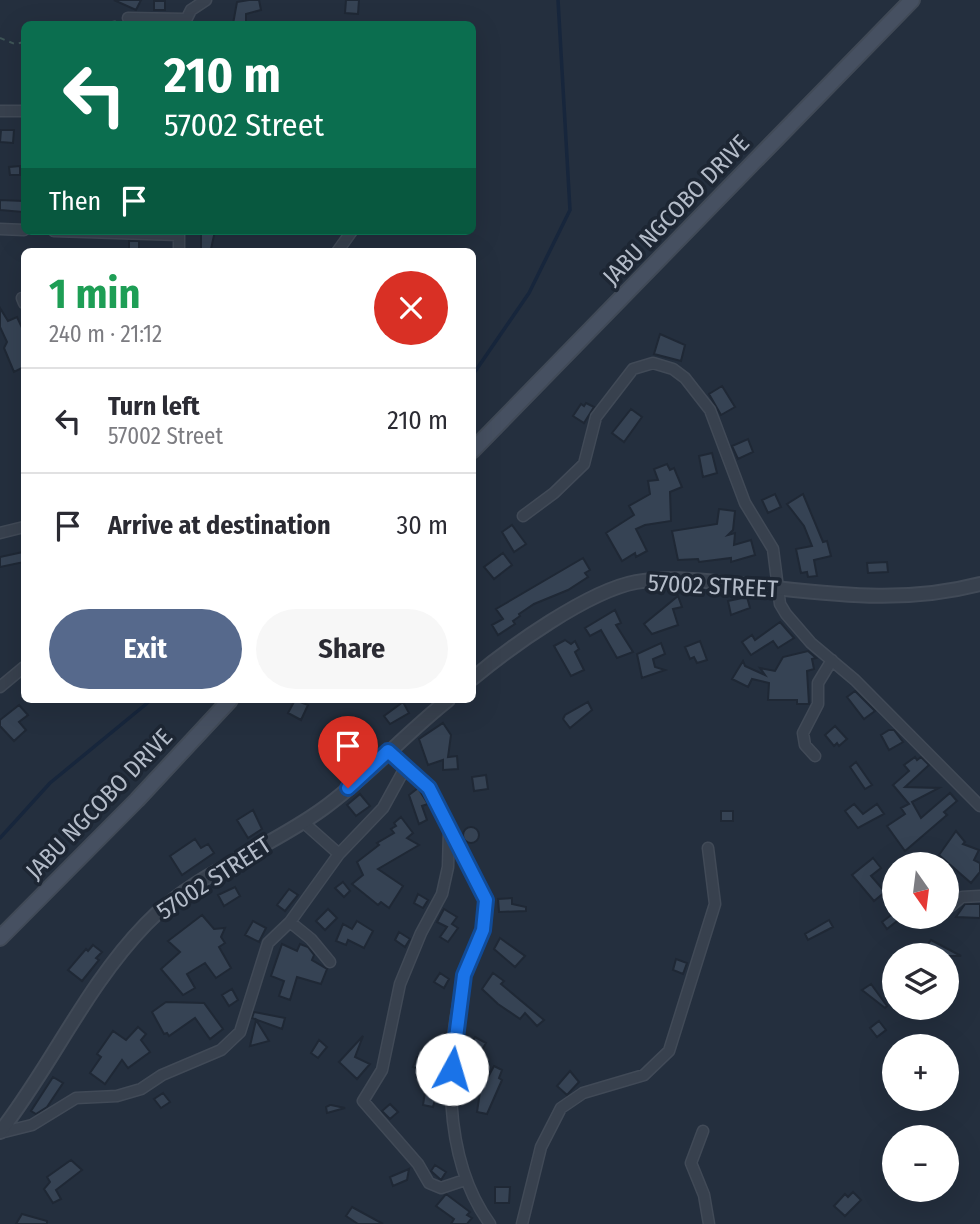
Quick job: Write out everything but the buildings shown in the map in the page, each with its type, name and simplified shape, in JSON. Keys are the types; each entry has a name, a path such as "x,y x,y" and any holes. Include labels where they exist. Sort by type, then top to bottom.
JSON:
{"main road":[{"name":"JABU NGCOBO DRIVE","path":"476,448 912,0"},
{"name":"JABU NGCOBO DRIVE","path":"0,938 137,800 227,703"}],"street":[{"path":"185,21 191,10 206,0"},
{"path":"128,18 170,21"},
{"path":"0,111 21,111"},
{"path":"0,229 21,230"},
{"path":"523,516 554,493 584,464 596,417 633,369 643,365 665,364 685,378 710,410 745,503 773,549 777,588 786,614 811,643 855,680 980,806"},
{"path":"0,533 21,528"},
{"name":"57002 STREET","path":"476,676 572,609 624,585 666,579 885,598 980,584"},
{"path":"816,756 805,745 803,733 818,704 818,683 832,660"},
{"path":"0,687 21,670"},
{"name":"57002 STREET","path":"0,1133 78,1011 146,924 176,898 214,872 303,822 333,801 444,703"},
{"path":"388,751 429,788 486,900 483,930 464,975 452,1069 453,1108 465,1180 490,1224"},
{"path":"0,1133 32,1125 76,1098 117,1096 141,1089 162,1075 221,1050 240,1032 268,943 290,922 340,854 383,807 405,768"},
{"path":"303,822 340,854"},
{"path":"449,830 448,867 442,894 421,933 400,984 382,1070 363,1101 418,1164 432,1185 441,1188 465,1180"},
{"path":"522,1224 541,1147 561,1108 583,1093 644,1075 669,1051 715,904 708,848"},
{"path":"959,899 980,896"},
{"path":"290,922 323,951 330,962"},
{"path":"703,1131 691,1163 704,1195 709,1224"}],"path":[{"path":"114,21 128,18"},
{"path":"0,38 15,44 21,43"}],"waterway":[{"path":"476,370 529,293 570,210 558,0"},
{"path":"0,838 50,783 147,703"}],"route":[{"path":"348,788 388,751 429,788 470,871 482,889 486,900 483,930 474,945 464,975 452,1069"}]}
